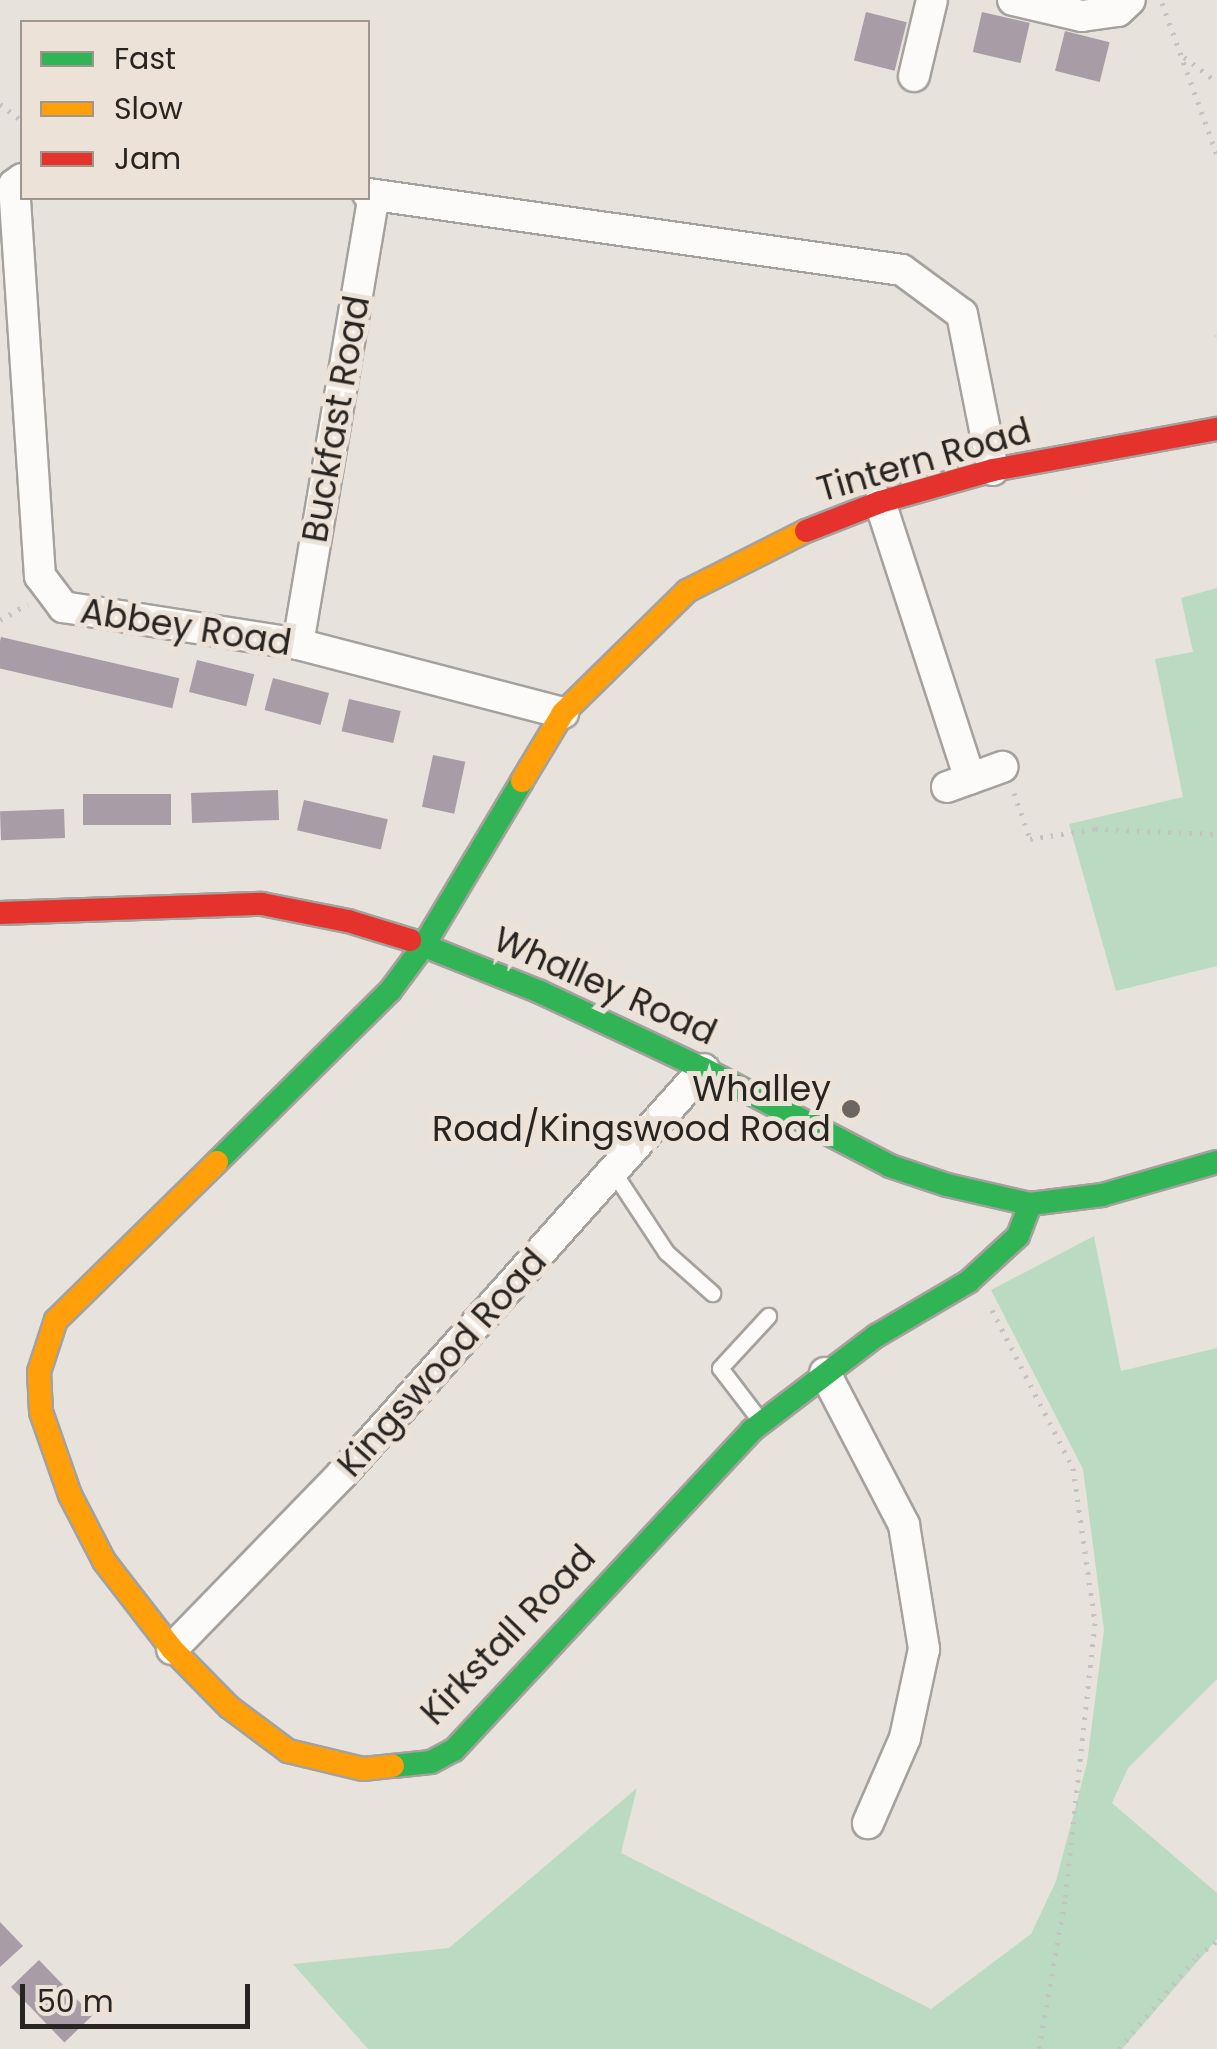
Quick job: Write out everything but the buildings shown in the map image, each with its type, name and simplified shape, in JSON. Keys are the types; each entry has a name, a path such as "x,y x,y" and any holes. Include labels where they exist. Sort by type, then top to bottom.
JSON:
{"street":[{"path":"914,76 932,0"},
{"path":"1013,0 1082,16 1118,11 1130,0"},
{"name":"Abbey Road","path":"20,180 14,185 40,576 63,607 298,644 562,713"},
{"path":"371,194 902,270 962,314 993,470"},
{"name":"Buckfast Road","path":"298,644 371,194"},
{"name":"Tintern Road","path":"424,945 562,713 687,591 821,524 880,502 993,470 1217,429"},
{"path":"880,502 958,783 1002,767"},
{"name":"Whalley Road","path":"0,913 262,904 348,921 424,945 704,1068 890,1166 947,1186 1030,1204 1102,1196 1217,1162"},
{"name":"Kirkstall Road","path":"424,945 371,1012 73,1300 44,1345 39,1372 41,1412 70,1496 104,1561 172,1649 229,1707 288,1751 363,1768 431,1762 454,1750 718,1463 762,1422 825,1373 919,1307 975,1276 1018,1236 1030,1204"},
{"name":"Kingswood Road","path":"172,1649 342,1474 704,1068"},
{"path":"825,1373 904,1525 924,1649 904,1738 868,1823"}],"lane":[{"path":"614,1172 666,1252 712,1294"},
{"path":"762,1422 720,1368 768,1316"}],"path":[{"path":"1161,0 1217,155"},
{"path":"1181,55 1217,82"},
{"path":"0,104 20,119"},
{"path":"1002,767 1030,839 1095,829 1217,834"},
{"path":"975,1276 1073,1468 1095,1623 1065,1901 1039,2049"},
{"path":"1118,2049 1197,1956 1217,1941"}],"green space":[{"path":"1217,588 1217,966 1116,991 1069,824 1183,797 1155,659 1193,652 1181,598"},
{"path":"1094,1236 1121,1371 1217,1348 1217,1679 1128,1768 1112,1803 1217,1893 1217,1939 1122,2049 368,2049 293,1964 449,1948 637,1788 621,1853 931,2009 1031,1934 1056,1881 1087,1763 1104,1630 1083,1469 991,1290"}],"traffic: fast":[{"path":"217,1162 390,991 424,945 522,781"},
{"path":"410,940 540,992 704,1069 890,1166 947,1185 1030,1204 1102,1195 1217,1162"},
{"path":"393,1766 431,1762 454,1750 752,1430 876,1336 968,1282 1018,1236 1030,1204"}],"traffic: slow":[{"path":"522,781 563,713 687,591 806,531"},
{"path":"217,1162 56,1320 39,1372 41,1412 70,1495 104,1561 172,1649 229,1707 288,1751 363,1769 393,1766"}],"traffic: jam":[{"path":"806,531 880,502 993,470 1217,429"},
{"path":"0,913 262,904 348,921 410,940"}],"place":[{"name":"Whalley Road/Kingswood Road","path":"851,1109"}]}
